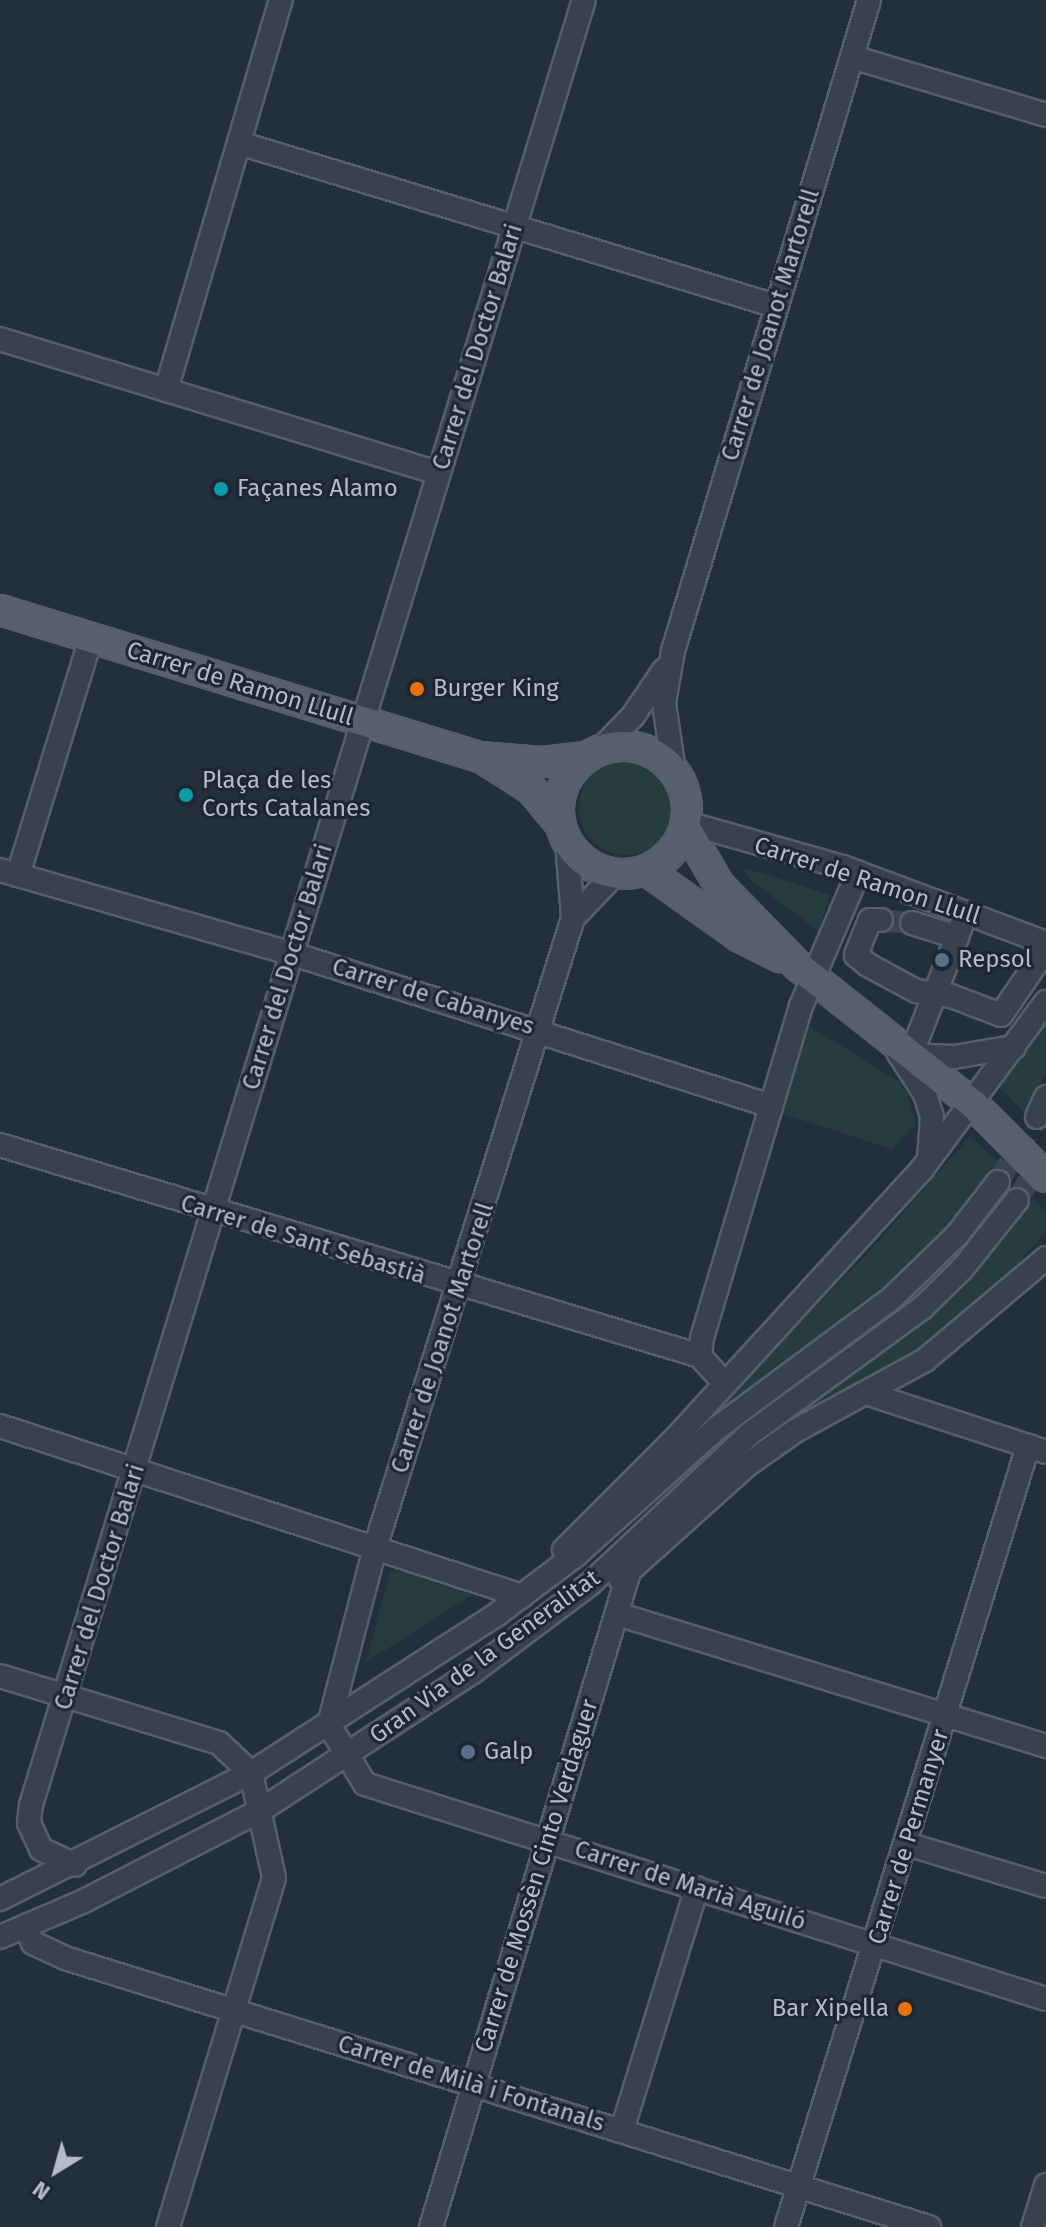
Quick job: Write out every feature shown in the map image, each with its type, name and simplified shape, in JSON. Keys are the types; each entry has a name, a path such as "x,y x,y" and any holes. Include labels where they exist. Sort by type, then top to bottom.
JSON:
{"main road":[{"name":"Carrer de Ramon Llull","path":"0,610 480,757"},
{"path":"480,757 542,762 594,752 644,750 674,771 685,795 686,826 719,885 806,972 973,1104 1046,1177"},
{"path":"564,834 560,796 594,752"},
{"path":"480,757 531,789 564,834 595,868 615,874 646,870 668,855 686,826"},
{"path":"646,870 740,937 806,972"}],"street":[{"path":"166,390 281,0"},
{"name":"Carrer del Doctor Balari","path":"75,1865 41,1849 29,1823 211,1213 584,0"},
{"name":"Carrer de Joanot Martorell","path":"674,771 664,703 673,651 869,0"},
{"path":"852,57 1046,115"},
{"path":"239,143 776,306"},
{"path":"0,339 439,473"},
{"path":"9,873 91,638"},
{"name":"Carrer de Joanot Martorell","path":"594,752 646,700 673,651"},
{"name":"Carrer de Ramon Llull","path":"686,826 858,873 1046,946"},
{"name":"Carrer de Joanot Martorell","path":"329,1725 375,1548 541,1031 573,918 564,834"},
{"name":"Carrer de Cabanyes","path":"9,873 293,954 771,1106"},
{"path":"725,1384 701,1347 771,1106 806,972 858,873"},
{"name":"Carrer de Joanot Martorell","path":"573,918 615,874"},
{"path":"967,913 932,995 911,1055 954,1057 1014,1047"},
{"path":"881,920 870,920 856,955 892,980 932,995 951,996 1001,1015 1046,946"},
{"path":"912,923 957,937"},
{"path":"0,1426 375,1548 530,1590 577,1536 725,1384 929,1159 973,1104 1046,1002"},
{"path":"888,1037 925,1094 932,1117 929,1159"},
{"name":"Carrer de Sant Sebastià","path":"0,1145 211,1213 459,1287 701,1347"},
{"name":"Gran Via de la Generalitat","path":"0,1899 75,1865 251,1773 329,1725 530,1590 717,1428 904,1289 957,1235 998,1182"},
{"name":"Gran Via de la Generalitat","path":"0,1937 258,1811 346,1757 531,1627 591,1583 733,1447 922,1308 962,1269 1017,1200"},
{"path":"531,1627 580,1605 629,1572 747,1465 795,1431 869,1394 965,1331 1046,1258"},
{"path":"869,1394 1037,1449"},
{"name":"Carrer de Permanyer","path":"786,2227 946,1715 1037,1449"},
{"name":"Carrer de Mossèn Cinto Verdaguer","path":"431,2227 629,1572"},
{"path":"617,1614 1046,1746"},
{"path":"0,1676 219,1743 251,1773 258,1811 276,1866 168,2227"},
{"path":"329,1725 346,1757"},
{"name":"Carrer de Marià Aguiló","path":"346,1757 365,1784 1046,1999"},
{"path":"907,1844 1046,1886"},
{"path":"622,2130 697,1888"},
{"name":"Carrer de Milà i Fontanals","path":"26,1926 41,1949 929,2227"},
{"path":"1033,2227 1046,2185"}],"green space":[{"path":"627,759 645,763 661,773 671,789 675,807 671,825 661,841 645,851 627,855 609,851 593,841 583,825 579,807 583,789 593,773 609,763"},
{"path":"742,867 830,895 818,931 746,876"},
{"path":"1046,1018 1046,1071 1026,1114 999,1088"},
{"path":"808,1025 898,1081 907,1093 916,1125 892,1149 777,1112"},
{"path":"970,1136 998,1161 924,1254 887,1290 677,1448 867,1254"},
{"path":"1033,1199 1046,1211 1046,1232 979,1307 937,1341 697,1495 777,1424 921,1323"},
{"path":"402,1565 479,1591 366,1662 390,1572"}],"tunnel":[{"path":"881,920 912,923"},
{"path":"998,1182 1037,1117"},
{"path":"1017,1200 1046,1153"}],"place":[{"name":"Façanes Alamo","path":"221,489"},
{"name":"Burger King","path":"417,689"},
{"name":"Plaça de les Corts Catalanes","path":"186,795"},
{"name":"Repsol","path":"942,960"},
{"name":"Galp","path":"468,1752"},
{"name":"Bar Xipella","path":"905,2009"}]}
